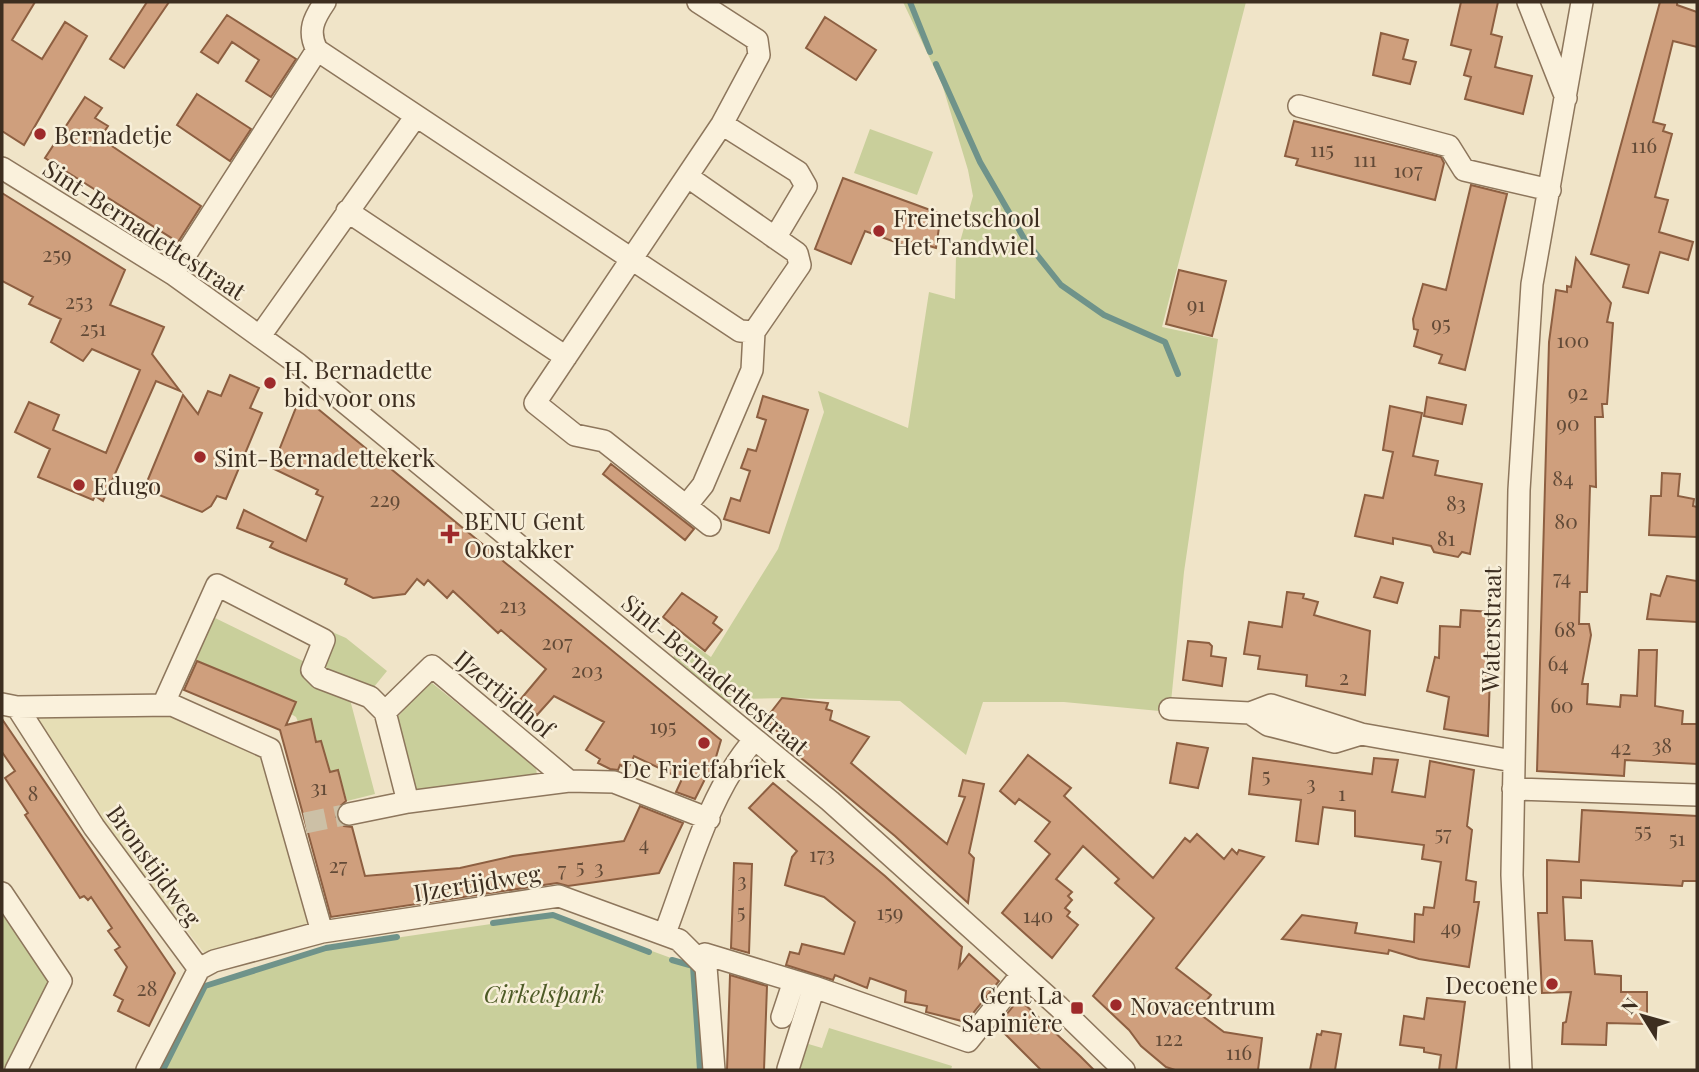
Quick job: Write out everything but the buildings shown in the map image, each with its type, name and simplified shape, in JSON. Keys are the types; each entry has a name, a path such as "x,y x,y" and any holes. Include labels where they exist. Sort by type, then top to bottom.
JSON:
{"street":[{"path":"325,2 312,27 312,39 317,50 740,331 754,332"},
{"path":"698,2 757,40 760,55 722,124 688,177 535,403 575,435 604,441 710,525"},
{"path":"1528,2 1566,100"},
{"name":"Waterstraat","path":"1521,1070 1513,953 1513,761 1519,490 1532,284 1582,2"},
{"path":"173,274 317,50"},
{"path":"1299,106 1450,146 1464,170 1550,190"},
{"path":"260,336 416,116"},
{"path":"722,124 798,172 806,186 775,238"},
{"name":"Sint-Bernadettestraat","path":"2,168 173,274 260,336 466,499 830,801 1124,1070"},
{"path":"686,506 703,485 751,370 754,332 800,265 797,253 688,177"},
{"path":"347,211 566,357"},
{"path":"163,705 217,585 324,640 312,670 320,678 370,697 385,712 408,802"},
{"name":"IJzertijdhof","path":"385,712 432,666 569,781"},
{"path":"9,706 172,705 270,749 298,825 322,932"},
{"path":"1170,709 1250,713 1270,705 1361,734 1513,761"},
{"name":"Bronstijdweg","path":"9,706 199,969"},
{"path":"665,933 709,819 736,760 754,740"},
{"path":"349,814 408,802 569,781 614,782 709,819"},
{"path":"1513,789 1697,795"},
{"path":"2,893 61,981 16,1070"},
{"name":"IJzertijdweg","path":"199,969 215,961 322,932 559,896 665,933 706,960"},
{"path":"714,1070 706,960 804,984 968,1041 1022,974"},
{"path":"147,1070 199,969"},
{"path":"782,1017 804,984"},
{"path":"788,1069 804,984"}],"shaded area":[{"path":"41,712 169,712 263,752 311,922 308,931 206,955 101,822 36,720"}],"green space":[{"path":"903,2 1246,2 1162,327 1218,339 1184,572 1170,712 1064,702 983,702 966,755 900,701 738,699 728,705 672,659 685,639 711,657 778,549 824,412 818,391 908,428 929,292 955,299 956,256 973,196 968,170 942,84"},
{"path":"870,129 933,152 917,195 854,173"},
{"path":"211,616 307,663 348,692 375,794 347,801 338,770 329,772 321,742 315,743 311,719 298,722 291,714 296,702 193,659"},
{"path":"330,631 346,638 387,671 369,693 316,667"},
{"path":"432,683 536,767 537,776 427,794 413,790 396,719 426,684"},
{"path":"2,910 50,983 10,1070 3,1070 2,1053"},
{"name":"Cirkelspark","path":"553,915 693,966 707,1070 163,1070 205,986 326,948"},
{"path":"829,1028 952,1066 951,1070 797,1070 805,1043 822,1048"}],"waterway":[{"path":"910,2 930,52"},
{"path":"936,64 980,162 1025,240 1061,285 1104,315 1165,342 1178,374"},
{"path":"493,923 553,915 649,952"},
{"path":"163,1070 205,986 326,948 397,937"},
{"path":"672,960 693,966 700,1070"}],"tunnel":[{"path":"305,823 349,814"}],"place":[{"name":"Bernadetje","path":"40,134"},
{"name":"Freinetschool Het Tandwiel","path":"879,231"},
{"name":"H. Bernadette bid voor ons","path":"270,383"},
{"name":"Sint-Bernadettekerk","path":"200,457"},
{"name":"Edugo","path":"79,485"},
{"name":"BENU Gent Oostakker","path":"450,534"},
{"name":"De Frietfabriek","path":"704,743"},
{"name":"Decoene","path":"1552,984"},
{"name":"Novacentrum","path":"1116,1005"},
{"name":"Gent La Sapinière","path":"1077,1008"}]}
